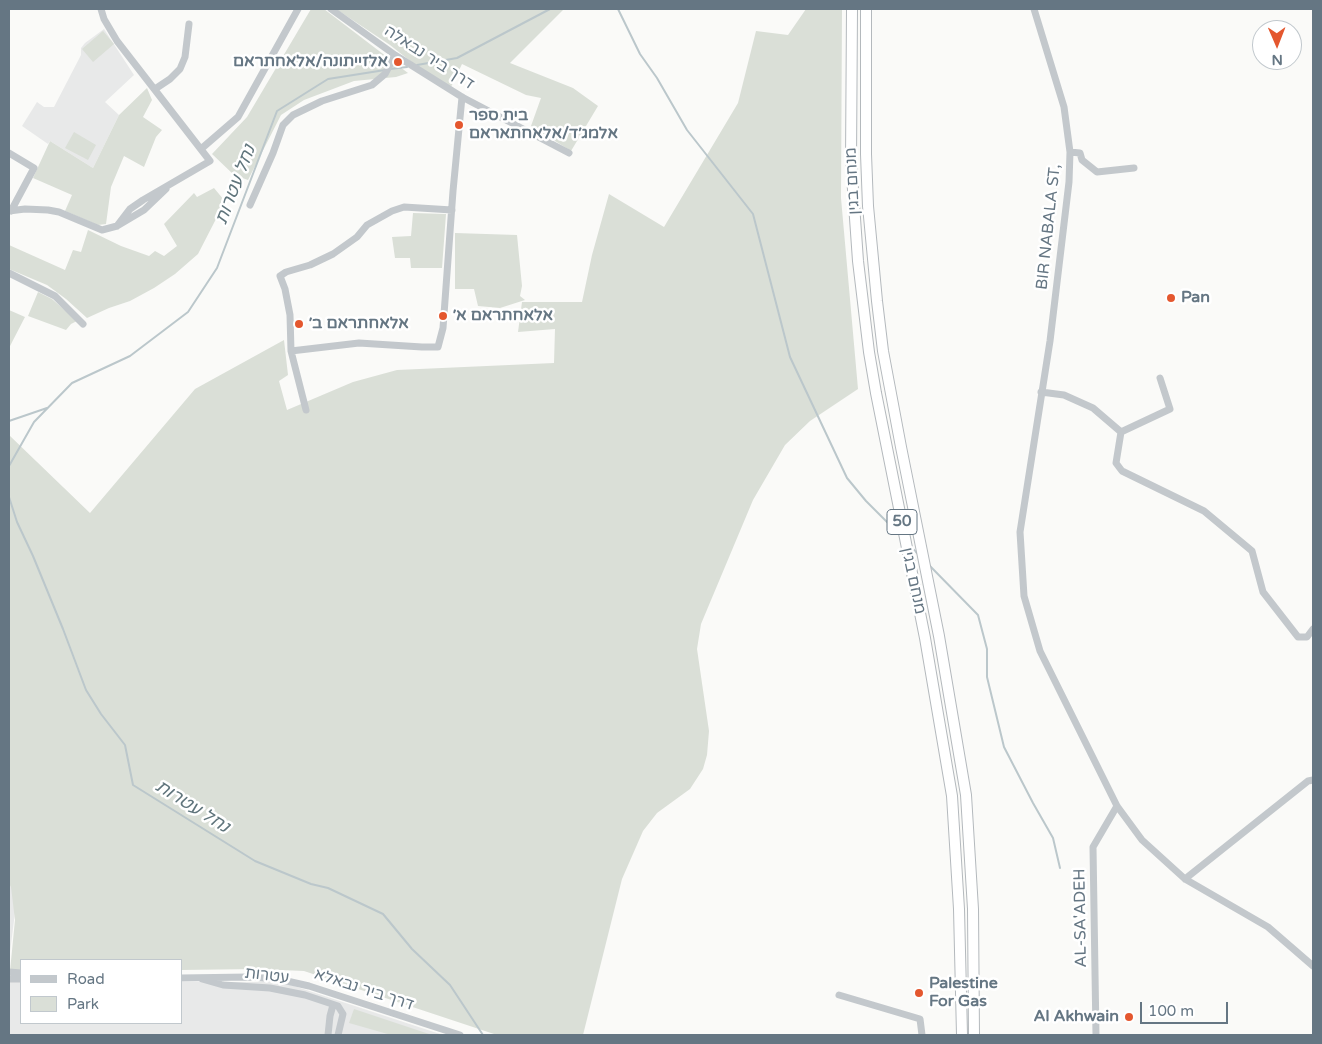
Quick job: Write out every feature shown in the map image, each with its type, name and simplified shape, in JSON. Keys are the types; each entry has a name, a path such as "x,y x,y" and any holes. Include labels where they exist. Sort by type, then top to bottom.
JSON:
{"highway":[{"name":"מנחם בגין","path":"852,9 851,161 858,261 876,393 925,638 952,796 959,909 962,1035"},
{"name":"מנחם בגין","path":"866,9 868,206 883,352 941,645 966,794 973,909 974,1035"}],"street":[{"path":"9,153 34,168 12,201 10,211 25,209 59,212 102,230 117,226 130,209 154,192 210,161 117,41 104,19 101,9"},
{"path":"201,149 238,117 298,9"},
{"name":"דרך ביר נבאלה","path":"331,9 394,55 462,97 568,153"},
{"name":"BIR NABALA ST,","path":"1034,9 1064,107 1070,152 1069,182 1050,341 1020,532 1024,596 1040,651 1116,806 1142,840 1185,879 1268,928 1313,966"},
{"path":"155,89 170,79 180,69 186,58 189,24"},
{"path":"250,205 283,125 293,115 322,101 372,85 385,74 394,55"},
{"path":"291,351 359,343 438,347 443,328 462,97"},
{"path":"1070,152 1080,153 1082,160 1097,172 1134,168"},
{"path":"12,201 25,209"},
{"path":"306,410 291,351 290,315 285,289 280,276 333,254 357,237 367,225 392,211 404,207 452,210"},
{"path":"9,273 55,296 83,324"},
{"path":"1121,432 1170,409 1160,378"},
{"path":"1041,392 1064,396 1093,408 1121,432"},
{"path":"1121,432 1116,463 1122,471 1204,511 1252,550 1263,592 1298,637 1306,637 1313,629"},
{"path":"1185,879 1308,781 1313,780"},
{"name":"AL-SA'ADEH","path":"1096,1035 1093,848 1116,806"},
{"name":"עטרות","path":"197,977 223,985 279,990 305,995 332,1005"},
{"name":"דרך ביר נבאלא","path":"182,978 248,977 278,979 309,986 460,1035"},
{"path":"839,995 920,1019 922,1035"},
{"path":"328,1035 332,1005 338,1006 343,1014 338,1035"}],"shaded area":[{"path":"104,29 134,75 105,102 119,115 93,168 50,141 48,144 22,126 37,102 44,107 54,107 81,55 81,48"},
{"path":"9,883 17,897 9,960"},
{"path":"9,982 20,982 20,1024 182,1024 182,982 282,982 443,1035 9,1035"}],"green space":[{"path":"311,9 324,9 408,73 396,77 354,81 304,100 281,115 248,180 234,175 212,154 247,117"},
{"path":"336,9 564,9 510,63 573,88 598,106 571,151 531,126 541,98 526,95 462,64 451,87 423,71 390,45"},
{"path":"806,9 842,9 841,198 858,389 810,421 785,445 753,500 701,624 697,649 709,731 707,755 703,769 690,789 657,813 643,831 622,879 583,1035 497,1035 304,971 257,969 182,970 182,959 20,959 20,971 10,971 15,920 9,884 9,435 90,513 195,389 284,340 288,375 279,381 287,410 353,382 397,370 554,363 555,329 518,332 522,302 582,302 592,255 609,194 664,227 738,103 756,31 788,35"},
{"path":"103,31 114,44 93,62 82,49"},
{"path":"147,88 152,100 143,117 162,130 156,137 144,167 124,156 111,187 106,224 98,225 65,211 72,195 33,178 50,141 93,168 119,115"},
{"path":"74,132 96,145 88,160 65,148"},
{"path":"214,188 224,200 227,213 216,219 198,254 175,274 154,288 130,301 87,318 47,285 9,269 9,245 65,270 73,250 81,252 88,230 121,246 149,256 155,251 164,256 177,246 164,224 194,193 197,197"},
{"path":"413,213 446,214 442,268 411,268 410,258 395,258 392,237 411,236"},
{"path":"455,233 517,235 522,286 520,296 525,300 500,308 478,306 474,289 455,289"},
{"path":"38,292 52,299 77,321 66,330 28,316"},
{"path":"9,310 25,317 9,348"},
{"path":"354,1009 432,1035 391,1035 349,1023"}],"waterway":[{"name":"נחל עטרות","path":"417,65 457,58 550,9"},
{"path":"618,9 640,54 657,78 687,130 753,214 790,357 847,478 866,501 901,536"},
{"name":"נחל עטרות","path":"390,69 407,67"},
{"name":"נחל עטרות","path":"9,466 34,422 72,383 130,356 188,312 217,268 277,111 328,79 385,70"},
{"path":"9,421 47,408"},
{"name":"נחל עטרות","path":"9,497 17,522 63,629 86,690 101,714 125,745 133,785 255,861 311,884 328,888 383,914 412,949 450,985 483,1035"},
{"path":"911,547 918,554"},
{"path":"928,564 978,615 987,649 987,677 1004,747 1053,838 1060,868"}],"place":[{"name":"אלזייתונה/אלאחתראם","path":"398,62"},
{"name":"בית ספר אלמג׳ד/אלאחתאראם","path":"459,125"},
{"name":"Pan","path":"1171,298"},
{"name":"אלאחתראם א׳","path":"443,316"},
{"name":"אלאחתראם ב׳","path":"299,324"},
{"name":"Palestine For Gas","path":"919,993"},
{"name":"Al Akhwain","path":"1129,1017"}]}
